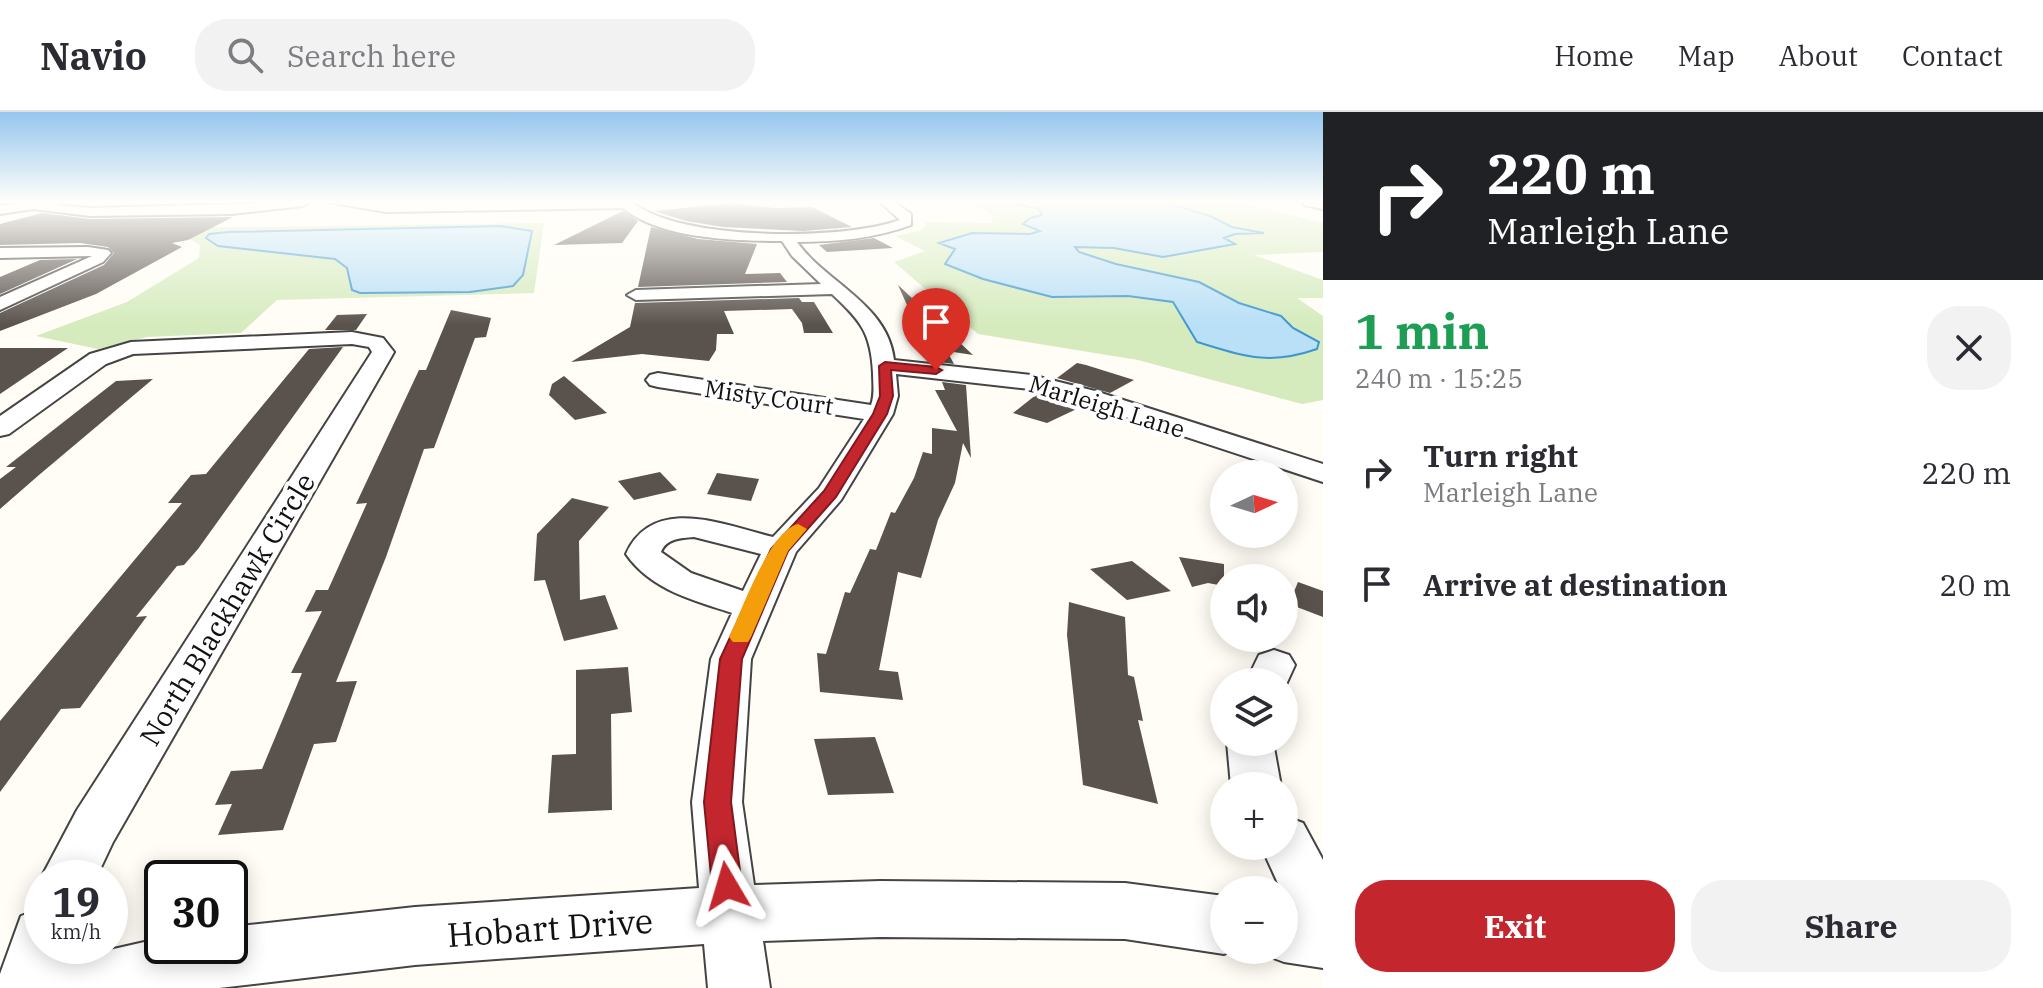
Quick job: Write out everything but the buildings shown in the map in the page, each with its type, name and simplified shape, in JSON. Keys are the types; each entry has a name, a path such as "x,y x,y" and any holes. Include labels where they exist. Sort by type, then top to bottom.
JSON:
{"street":[{"path":"739,988 717,802 731,659 780,549 830,494 880,414 886,396 882,346 864,314 797,253 790,243"},
{"path":"0,253 96,251 103,256 0,304"},
{"path":"636,295 837,289"},
{"name":"North Blackhawk Circle","path":"0,428 98,359 131,348 352,338 376,342 383,352 95,826 77,860"},
{"name":"Marleigh Lane","path":"885,366 1031,382 1086,396 1323,473"},
{"name":"Misty Court","path":"658,380 880,414"},
{"path":"752,607 677,580 653,566 643,554 649,540 667,530 694,527 780,549"},
{"path":"1294,860 1323,916"},
{"name":"Hobart Drive","path":"71,988 201,960 415,936 731,914 880,909 1125,911 1210,923"},
{"path":"1298,935 1323,939"},
{"path":"26,988 34,964"}],"green space":[{"path":"196,243 541,243 534,293 277,300 241,333 147,337 98,349 36,336 127,302 199,258 200,245"},
{"path":"909,243 1323,243 1323,252 1254,255 1323,280 1323,298 1297,298 1323,316 1323,400 1302,404 1138,360 978,334 894,262 925,251"}],"water":[{"path":"213,243 530,243 523,275 513,286 470,292 360,293 352,290 347,268 335,259 218,246"},
{"path":"939,243 1233,243 1163,257 1114,248 1075,247 1079,252 1116,264 1199,282 1239,303 1281,316 1293,328 1319,342 1317,349 1284,357 1243,355 1197,342 1173,302 1128,296 1052,297 983,279 945,264 955,249"}],"slow traffic":[{"path":"740,637 780,549 798,529"}],"route":[{"path":"727,886 717,802 731,659 752,607 780,549 830,494 880,414 886,396 885,366 936,370"}]}
